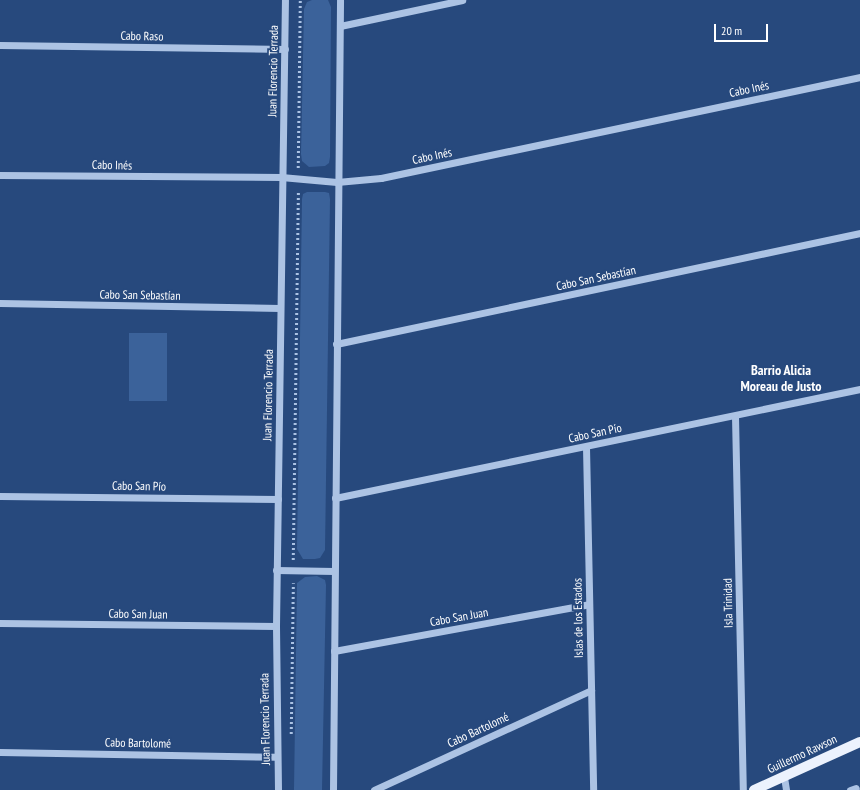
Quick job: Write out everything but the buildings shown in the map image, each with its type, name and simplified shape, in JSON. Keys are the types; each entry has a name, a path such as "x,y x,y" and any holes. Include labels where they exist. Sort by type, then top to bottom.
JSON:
{"main road":[{"name":"Guillermo Rawson","path":"754,790 860,742"}],"street":[{"name":"Juan Florencio Terrada","path":"278,790 276,757 276,570 281,177 285,0"},
{"path":"333,790 337,182 340,0"},
{"path":"340,26 462,0"},
{"name":"Cabo Raso","path":"0,45 285,49"},
{"name":"Cabo Inés","path":"0,175 281,177 337,182 381,178 860,77"},
{"name":"Cabo San Sebastían","path":"336,344 860,233"},
{"name":"Cabo San Sebastían","path":"0,303 280,308"},
{"name":"Cabo San Pío","path":"335,498 860,389"},
{"name":"Isla Trinidad","path":"735,416 743,790"},
{"name":"Islas de los Estados","path":"586,447 593,790"},
{"name":"Cabo San Pío","path":"0,496 278,499"},
{"path":"276,570 334,571"},
{"name":"Cabo San Juan","path":"334,651 589,604"},
{"name":"Cabo San Juan","path":"0,623 276,626"},
{"name":"Cabo Bartolomé","path":"374,790 591,690"},
{"name":"Cabo Bartolomé","path":"0,752 276,757"},
{"path":"784,777 786,790"}],"path":[{"path":"291,736 300,0"}],"shaded area":[{"path":"312,0 328,0 331,7 330,157 329,163 325,166 309,167 302,161 301,154 304,9 307,2"},
{"path":"307,192 329,193 330,199 325,550 320,558 315,559 303,559 297,549 302,199 303,194"},
{"path":"129,333 167,333 167,401 129,401"},
{"path":"317,576 325,580 326,585 322,790 294,790 297,583 305,577"}],"district":[{"name":"Barrio Alicia Moreau de Justo","path":"781,378"}]}
